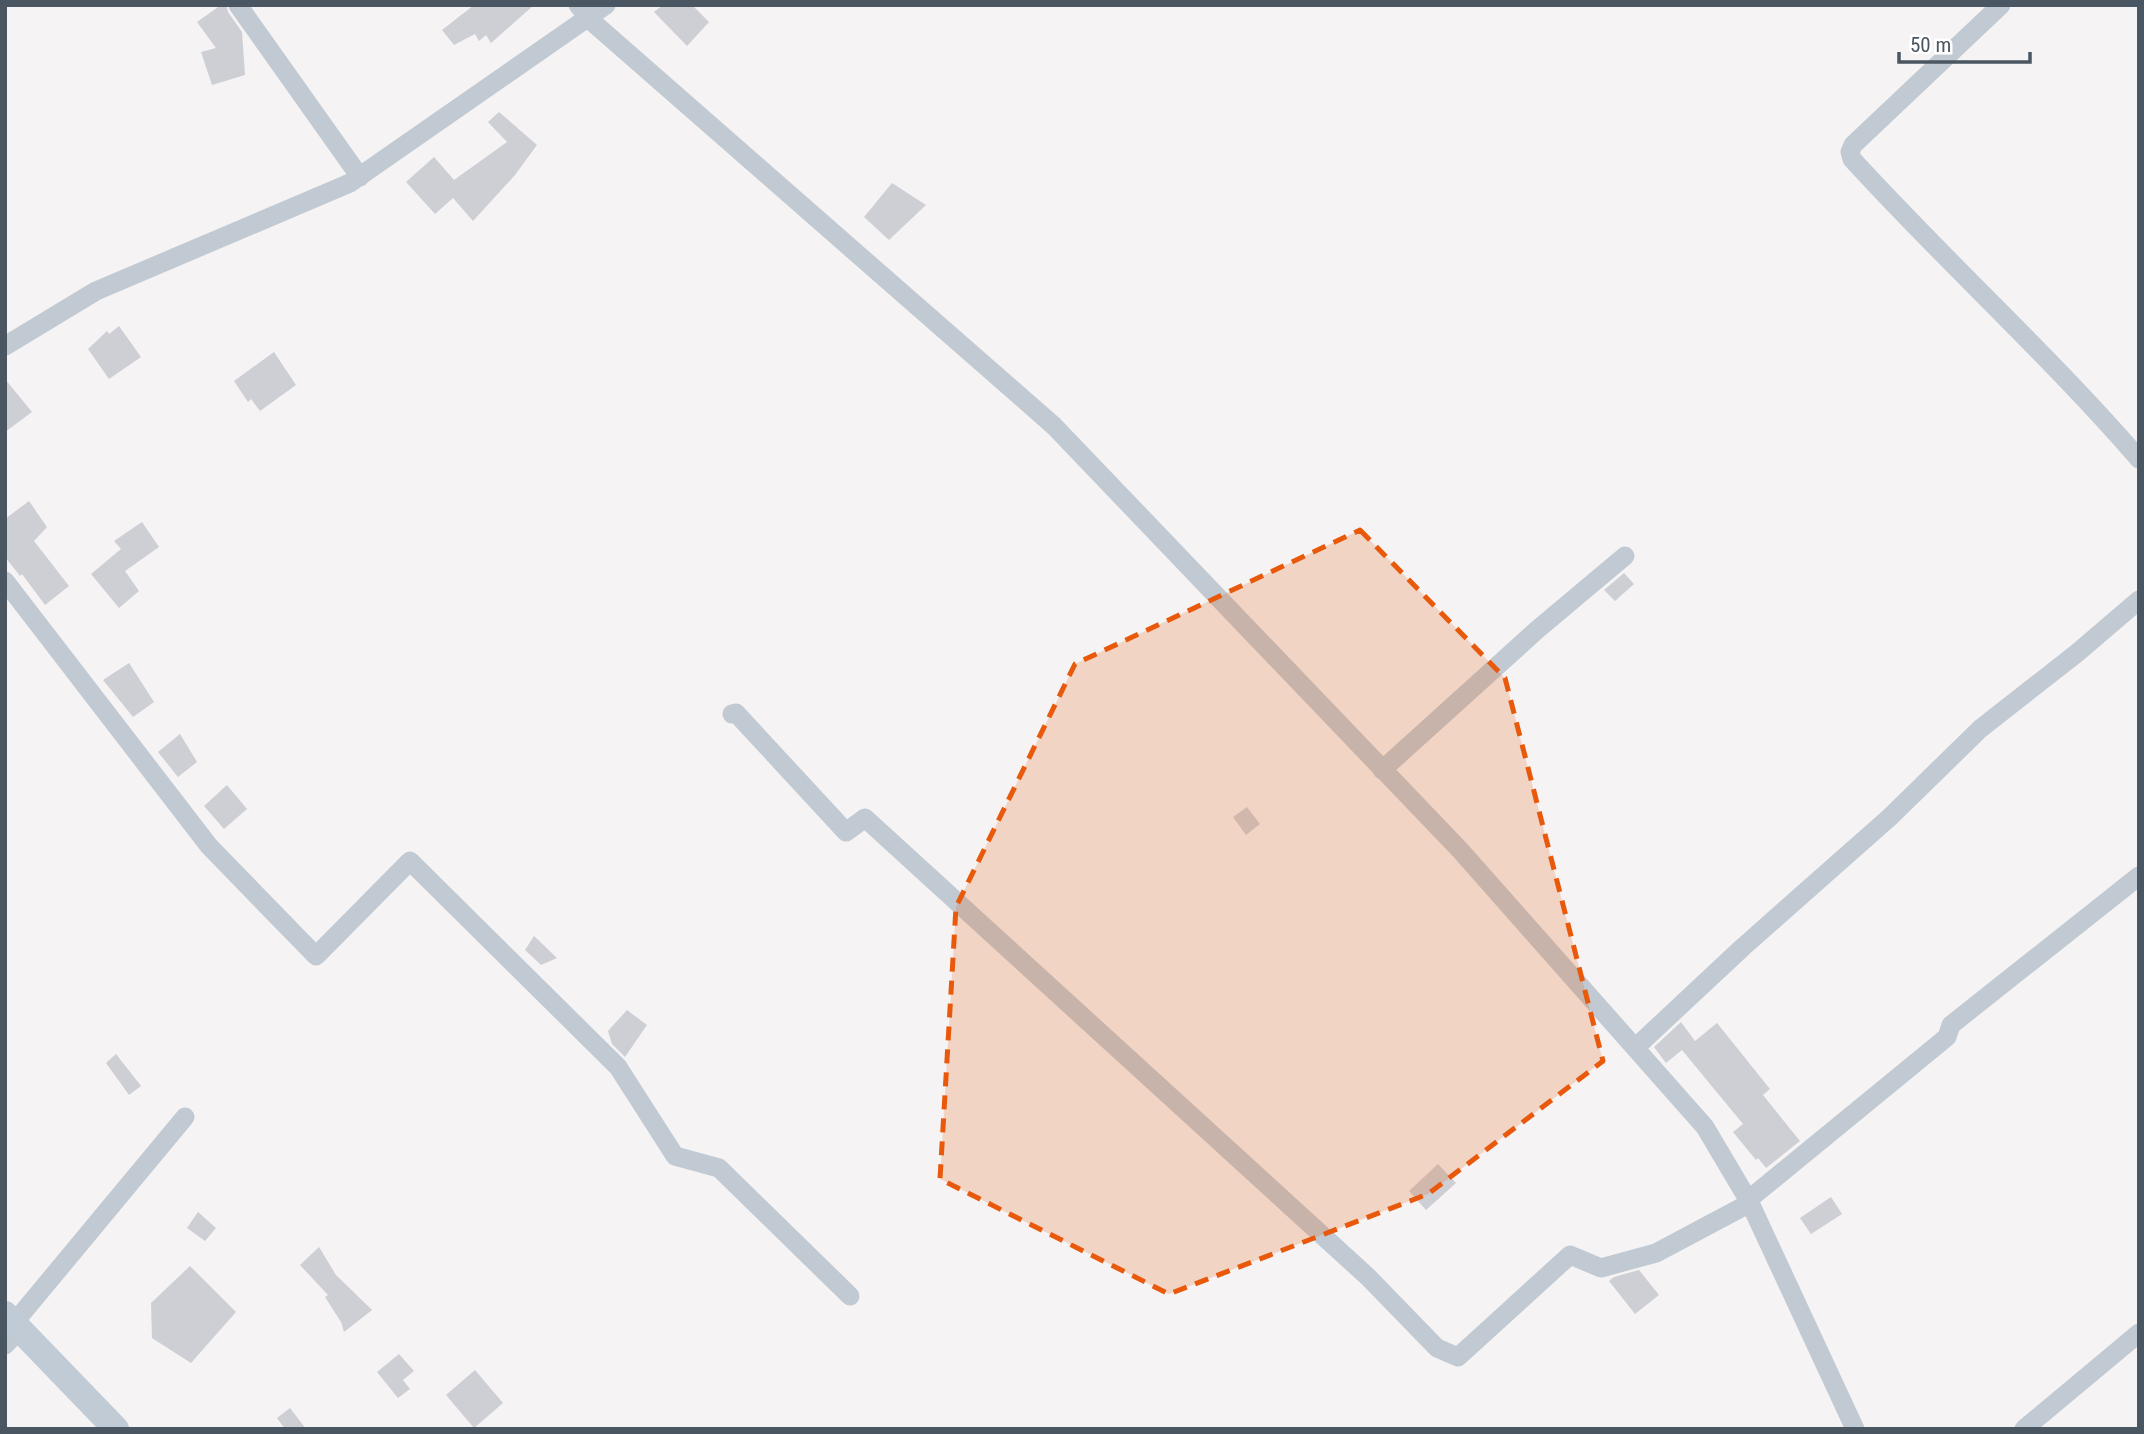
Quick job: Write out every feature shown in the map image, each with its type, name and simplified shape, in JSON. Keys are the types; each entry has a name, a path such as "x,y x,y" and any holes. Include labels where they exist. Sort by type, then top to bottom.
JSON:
{"main road":[{"path":"11,1328 116,1429"}],"street":[{"path":"238,5 360,177"},
{"path":"7,341 96,291 350,183 584,12 606,5"},
{"path":"2001,5 1853,145 1850,152 1852,159 2093,406 2139,459"},
{"path":"584,12 1054,426 1460,850 1705,1127 1749,1201 1856,1429"},
{"path":"1382,770 1538,629 1625,556"},
{"path":"5,580 209,846 316,956 410,861 618,1067 675,1156 719,1168 850,1296"},
{"path":"1635,1048 1889,817 1980,729 2139,600"},
{"path":"732,714 736,713 846,832 865,818 1368,1277 1437,1349 1458,1357 1570,1255 1601,1268 1656,1253 1749,1201 1947,1037 1951,1024 2139,876"},
{"path":"11,1328 185,1117"},
{"path":"2024,1429 2139,1333"}],"highlighted area":[{"path":"1360,530 1505,678 1603,1061 1428,1194 1169,1294 940,1179 956,907 1075,664"}],"building":[{"path":"221,5 226,5 242,32 245,75 212,85 201,52 216,48 197,22"},
{"path":"474,5 534,5 491,43 486,35 479,41 475,34 454,45 442,30"},
{"path":"663,5 692,5 709,22 687,46 654,12"},
{"path":"499,112 537,145 515,175 473,221 453,198 435,214 406,182 434,157 454,180 507,142 488,122"},
{"path":"892,183 926,205 889,240 864,217"},
{"path":"119,326 141,357 109,379 88,349 107,331 109,334"},
{"path":"274,352 296,385 260,411 251,399 248,402 234,381"},
{"path":"5,379 32,412 5,432"},
{"path":"29,501 47,527 34,541 69,586 45,605 22,574 20,576 5,557 5,519"},
{"path":"142,522 159,547 125,571 139,591 119,608 91,574 121,549 114,541"},
{"path":"1624,573 1634,584 1615,601 1604,590"},
{"path":"129,663 154,702 133,717 103,680"},
{"path":"180,734 197,762 178,777 158,752"},
{"path":"227,785 247,809 224,829 204,806"},
{"path":"1247,807 1260,824 1246,835 1233,817"},
{"path":"534,936 557,958 541,965 525,950"},
{"path":"627,1010 647,1025 625,1057 612,1044 608,1031"},
{"path":"1681,1022 1695,1041 1717,1023 1770,1089 1763,1095 1800,1141 1766,1168 1733,1132 1743,1124 1682,1050 1666,1063 1654,1047"},
{"path":"116,1054 141,1086 129,1095 106,1063"},
{"path":"1438,1164 1456,1183 1426,1210 1409,1191"},
{"path":"1831,1197 1842,1214 1811,1234 1800,1218"},
{"path":"198,1212 216,1228 205,1241 187,1228"},
{"path":"319,1247 336,1275 372,1310 344,1332 341,1322 325,1297 328,1295 300,1265"},
{"path":"190,1266 236,1312 191,1363 152,1338 151,1303"},
{"path":"1639,1270 1659,1295 1635,1314 1609,1281"},
{"path":"399,1354 414,1371 403,1380 410,1389 398,1398 377,1372"},
{"path":"475,1370 503,1403 474,1428 446,1395"},
{"path":"290,1408 306,1429 285,1429 277,1418"}]}
